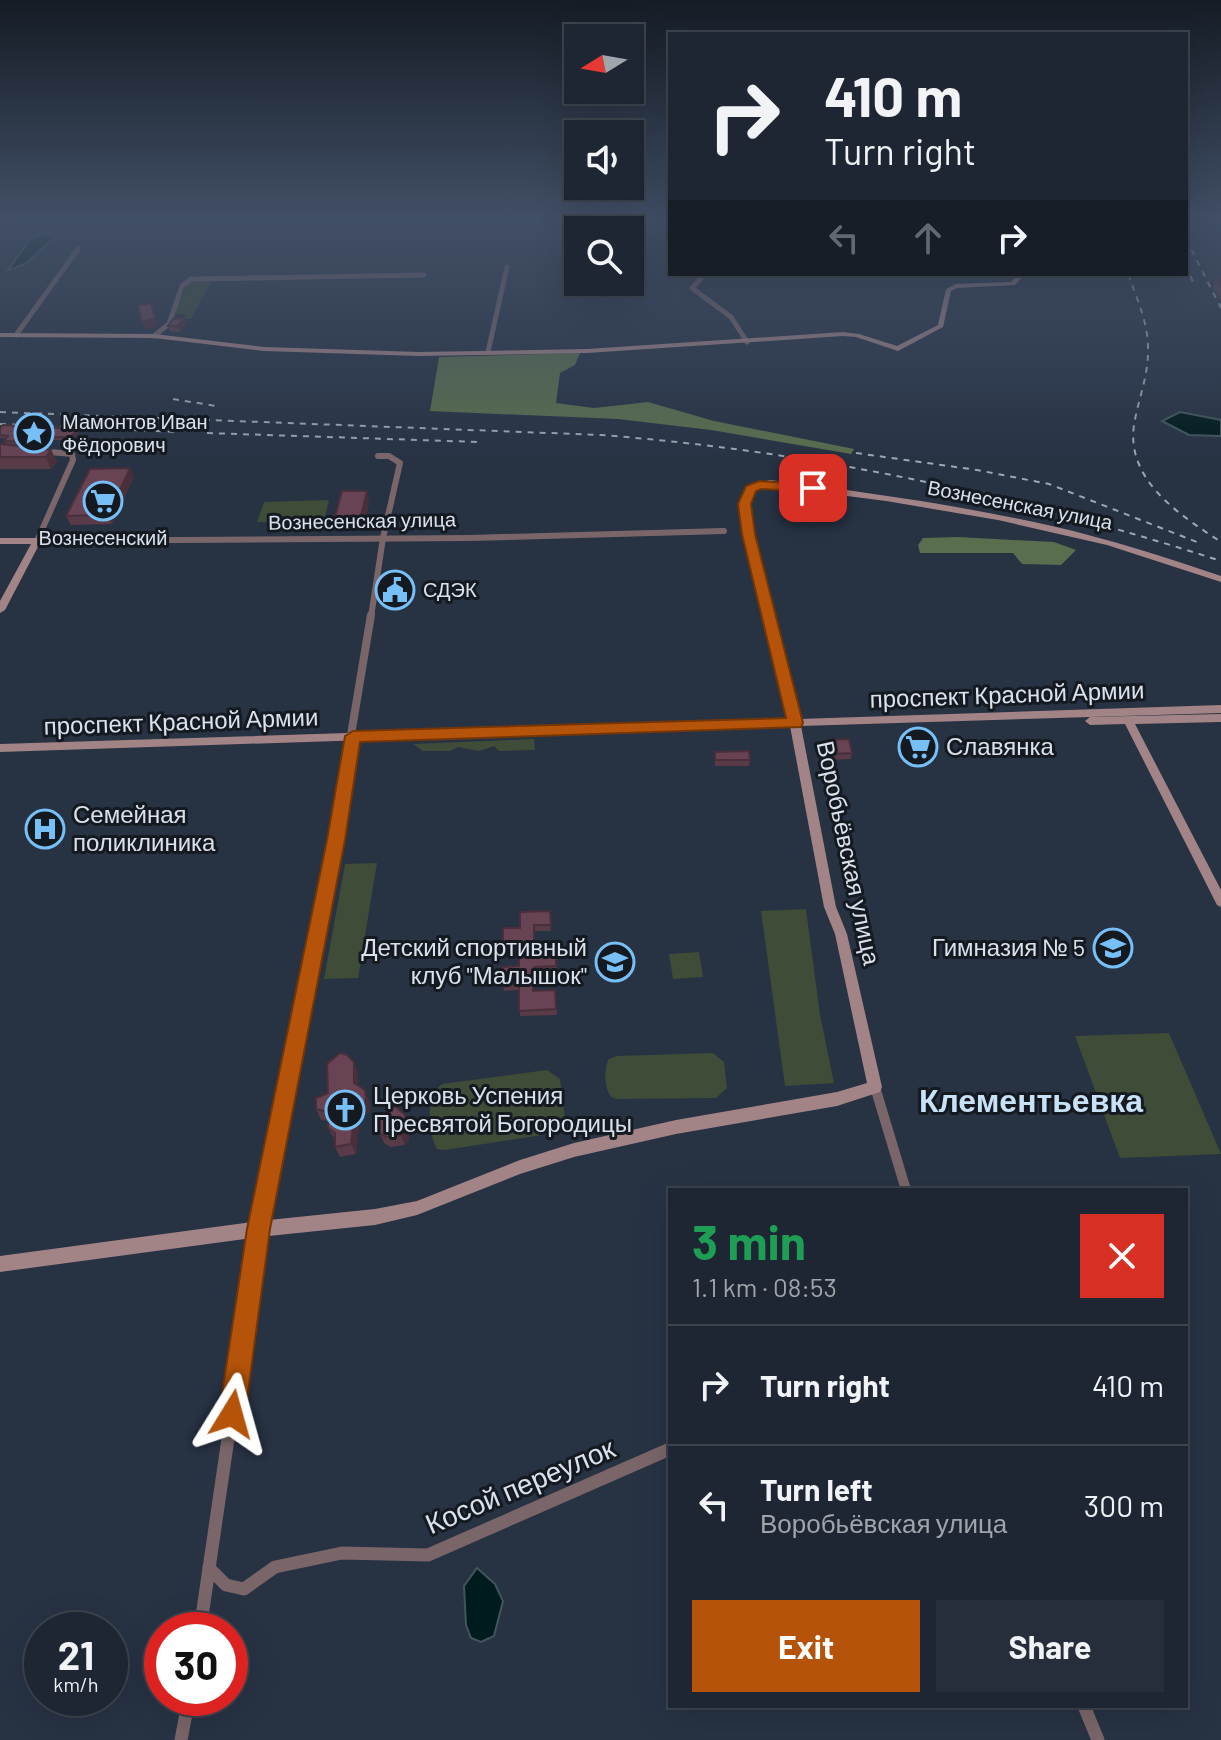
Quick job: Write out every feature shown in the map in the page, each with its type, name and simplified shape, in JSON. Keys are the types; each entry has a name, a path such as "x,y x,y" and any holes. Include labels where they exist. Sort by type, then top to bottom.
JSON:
{"street":[{"path":"16,335 41,300"},
{"path":"154,336 169,324 177,300"},
{"path":"488,352 500,300"},
{"path":"714,300 742,329 747,342"},
{"path":"0,335 154,336 264,349 488,352 587,351 857,335 898,349 941,326 946,300"},
{"path":"0,610 37,541 71,467 72,454 26,450"},
{"path":"203,1612 259,1229 309,983 353,736 383,538 400,463 389,456 378,456"},
{"name":"Вознесенская улица","path":"759,485 853,493 1000,515 1120,544 1221,579"},
{"name":"Воробьёвская улица","path":"759,485 746,495 748,534 795,723 830,907 841,934 875,1087 905,1188"},
{"name":"Вознесенская улица","path":"0,541 724,531"},
{"name":"проспект Красной Армии","path":"0,748 1221,709"},
{"name":"проспект Красной Армии","path":"795,723 1221,718"},
{"path":"1128,720 1221,902"},
{"path":"0,1264 259,1229 375,1217 417,1208 520,1167 589,1146 837,1099 875,1087"},
{"name":"Косой переулок","path":"209,1568 226,1585 244,1589 275,1567 342,1553 428,1555 668,1450"},
{"path":"1085,1708 1098,1740"},
{"path":"181,1740 186,1716"}],"shaded area":[{"path":"180,300 201,300 191,319 185,319 185,314 174,314"},
{"path":"1180,412 1221,420 1221,436 1189,435 1162,421"},
{"path":"329,500 324,521 257,522 264,502"},
{"path":"534,739 535,750 499,751 494,746 479,751 458,747 450,751 423,751 413,744"},
{"path":"377,863 358,978 324,979 345,864"},
{"path":"806,909 820,1015 834,1083 785,1086 761,911"},
{"path":"699,952 703,977 673,979 669,954"},
{"path":"1169,1033 1221,1154 1120,1158 1075,1036"},
{"path":"713,1053 724,1062 727,1088 716,1098 617,1099 611,1097 607,1089 608,1060 616,1056"},
{"path":"547,1070 560,1079 566,1125 562,1132 437,1149 431,1134 430,1114 433,1096 442,1084"},
{"path":"477,1568 495,1584 503,1601 494,1636 481,1642 471,1638 466,1625 464,1586"}],"green space":[{"path":"580,353 575,365 560,373 556,403 594,408 648,402 714,421 854,449 851,454 711,430 618,419 430,411 439,357"},
{"path":"923,538 1054,542 1076,550 1061,565 1022,564 1013,553 920,553 918,545"}],"building":[{"path":"151,303 155,318 142,322 138,305"},
{"path":"184,318 178,326 168,326 173,319"},
{"path":"3,425 78,429 71,437 46,437 41,443 4,441 8,436 0,435"},
{"path":"0,444 51,450 46,457 0,457"},
{"name":"Вознесенский","path":"130,468 108,515 66,516 90,469"},
{"path":"342,491 367,491 361,516 335,517"},
{"path":"849,739 852,753 831,754 828,740"},
{"path":"749,751 750,760 715,760 715,752"},
{"path":"550,911 551,925 534,925 534,951 556,950 556,966 534,967 533,991 555,990 556,1009 519,1011 519,984 503,985 503,967 519,966 519,947 503,947 503,928 520,928 520,912"},
{"name":"Церковь Успения Пресвятой Богородицы","path":"340,1053 354,1062 354,1083 365,1090 366,1102 355,1107 351,1144 335,1147 335,1133 328,1128 328,1112 316,1109 316,1098 328,1093 327,1064"},
{"path":"396,1107 405,1115 406,1130 401,1135 386,1137 380,1133 380,1120"}],"railway":[{"path":"1138,300 1148,342 1148,361 1134,425 1138,463 1147,480 1173,508 1221,542"},
{"path":"1217,300 1221,308"},
{"path":"173,399 216,406"},
{"path":"0,412 601,435 680,442 758,452 915,480 1069,516 1221,561"},
{"path":"0,424 179,432"},
{"path":"207,433 479,442"},
{"path":"856,453 977,470 1049,484 1202,544"}],"place":[{"name":"Мамонтов Иван Фёдорович","path":"34,433"},
{"name":"Вознесенский","path":"103,501"},
{"name":"СДЭК","path":"395,590"},
{"name":"Славянка","path":"918,747"},
{"name":"Семейная поликлиника","path":"45,829"},
{"name":"Гимназия № 5","path":"1113,948"},
{"name":"Детский спортивный клуб \"Малышок\"","path":"615,962"},
{"name":"Церковь Успения Пресвятой Богородицы","path":"345,1110"}],"district":[{"name":"Клементьевка","path":"1031,1101"}],"route":[{"path":"232,1414 259,1229 336,840 353,736 795,723 748,534 745,504 750,488 759,485 770,483 813,488"}]}
